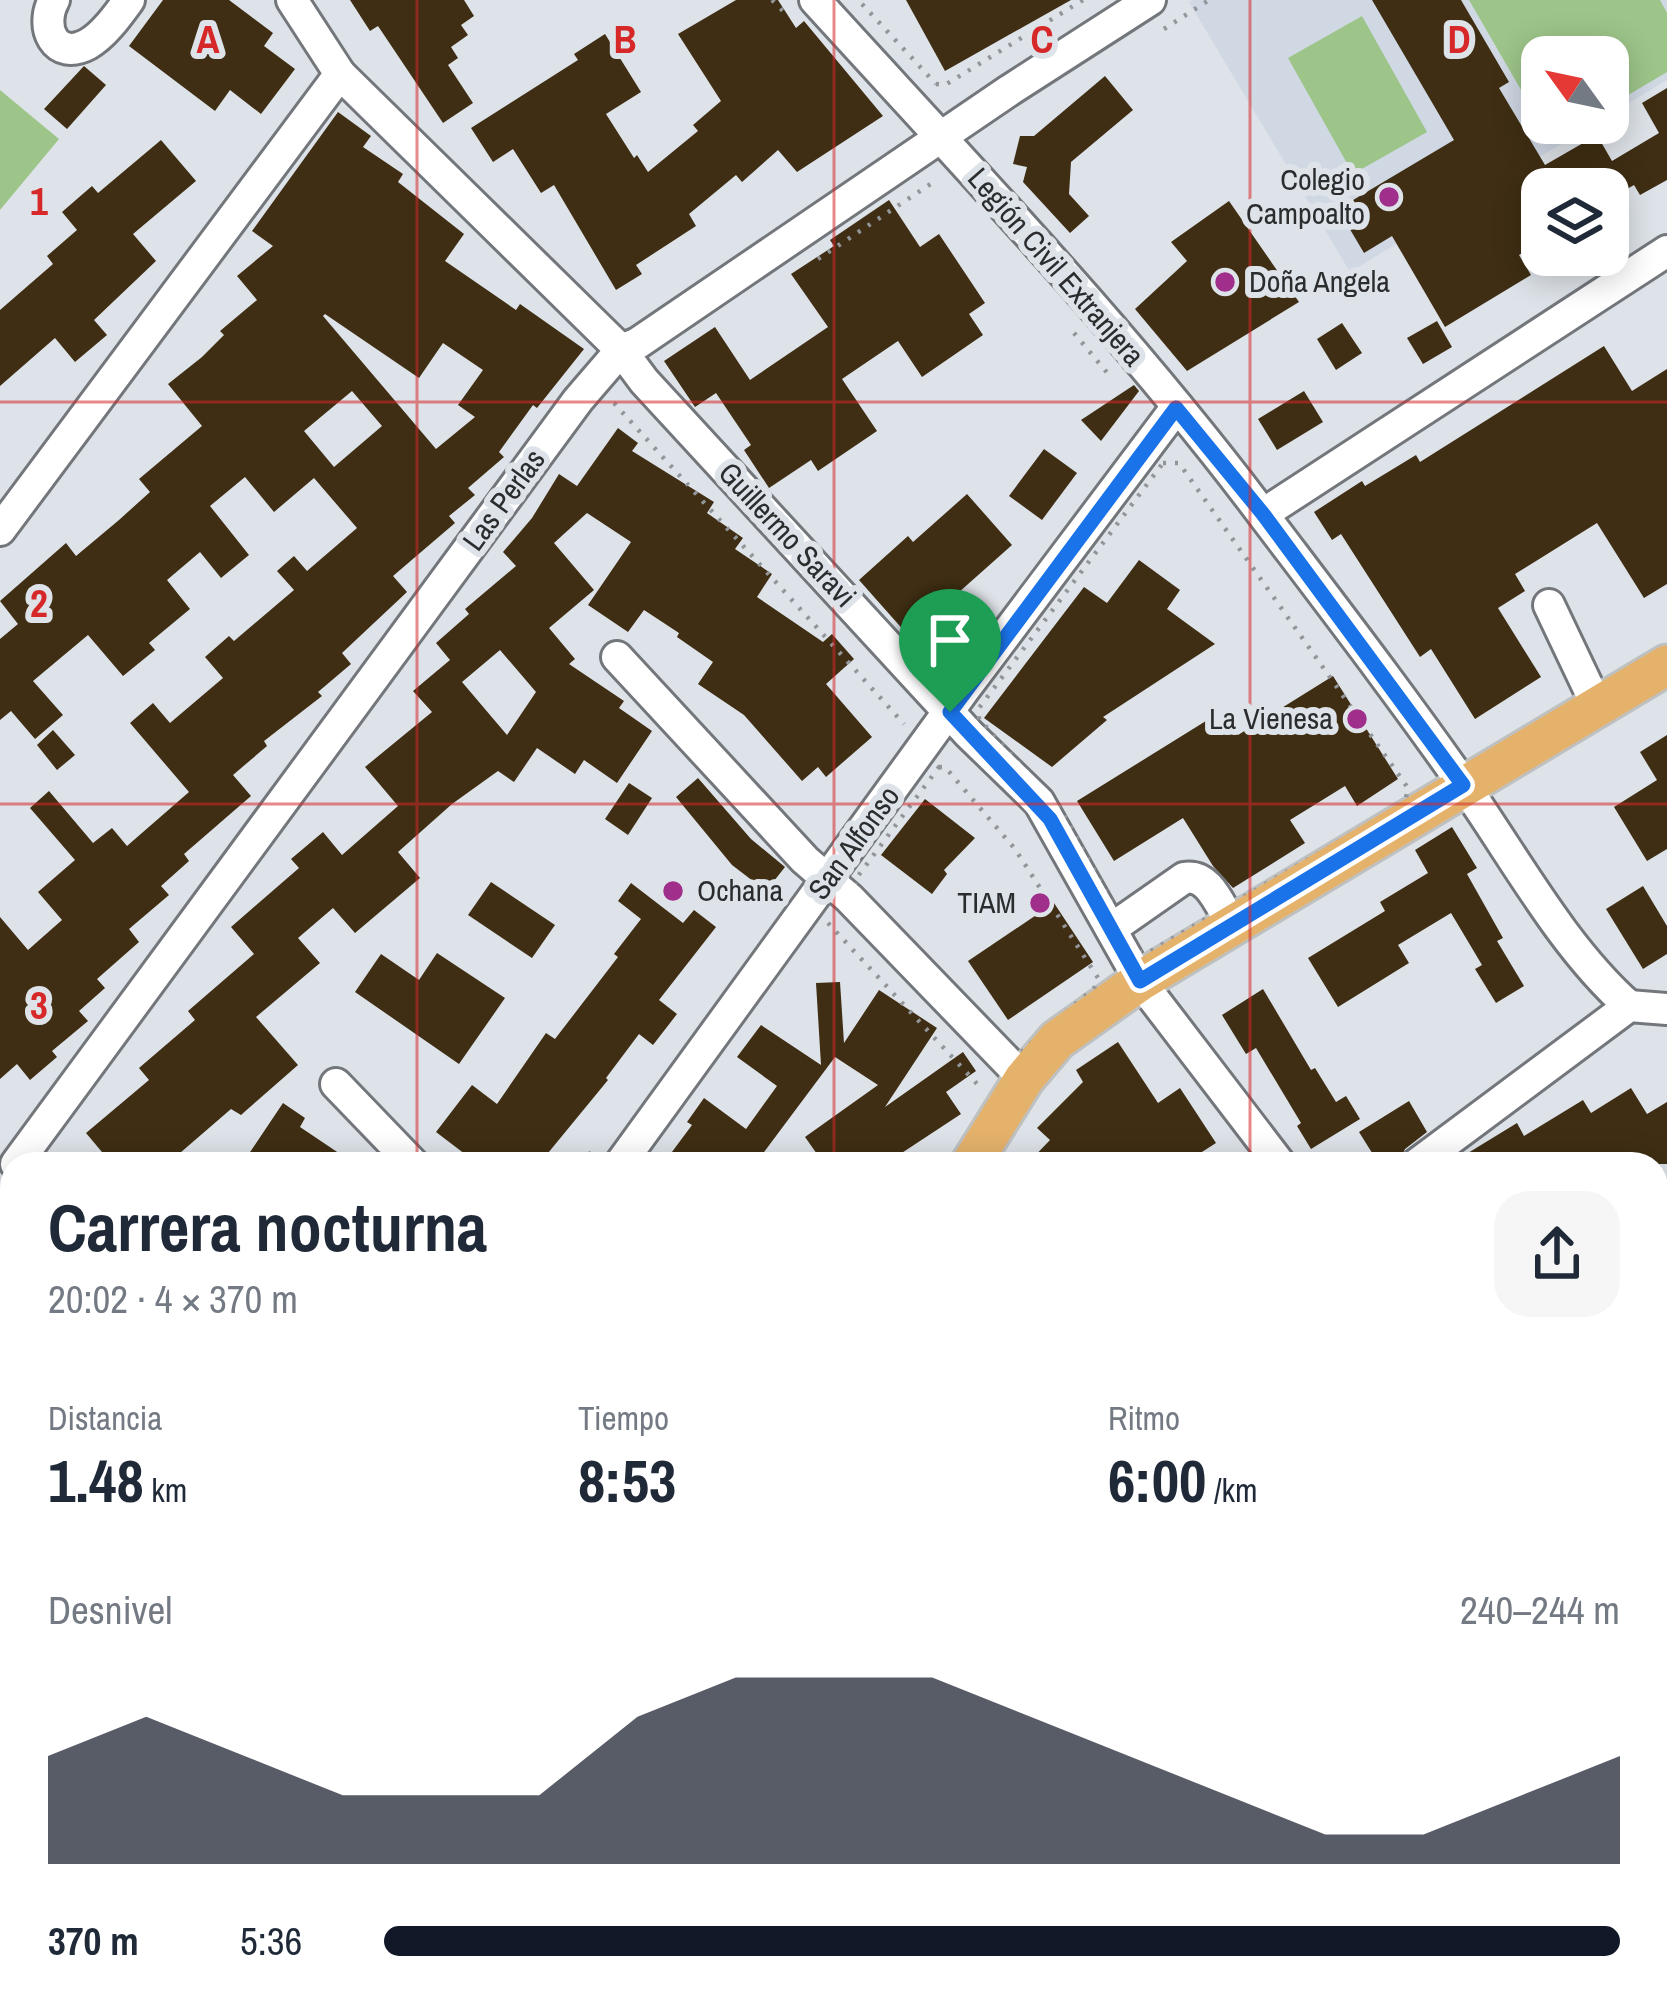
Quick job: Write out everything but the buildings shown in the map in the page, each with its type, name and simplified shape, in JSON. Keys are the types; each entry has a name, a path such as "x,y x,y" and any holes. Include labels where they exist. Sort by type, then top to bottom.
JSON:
{"main road":[{"path":"978,1152 1024,1079 1057,1040 1140,981 1667,665"}],"street":[{"path":"54,0 46,15 47,28 61,46 73,49 89,44 129,0"},
{"name":"Guillermo Saravi","path":"292,0 340,74 621,350 644,381 950,712 1039,802 1140,981 1271,1152"},
{"name":"Legión Civil Extranjera","path":"815,0 942,136 1263,514 1463,785 1599,980 1629,1006"},
{"name":"Las Perlas","path":"24,1152 578,400 621,350 1150,0"},
{"path":"0,530 340,74"},
{"path":"1263,514 1667,251"},
{"name":"San Alfonso","path":"629,1152 1176,408"},
{"path":"1549,605 1598,706"},
{"path":"617,657 826,880 849,898 1024,1079"},
{"path":"1111,929 1184,878 1195,876 1204,880 1233,926"},
{"path":"1435,1152 1629,1006 1667,1009"},
{"path":"336,1084 401,1152"}],"path":[{"path":"858,0 936,83 947,88 1082,0"},
{"name":"Guillermo Saravi","path":"609,403 630,420 906,729"},
{"path":"1171,463 1179,463 1217,511 1408,788"},
{"path":"942,767 1015,849 1098,978 1096,984"},
{"path":"825,924 985,1091"}],"shaded area":[{"name":"Colegio Campoalto","path":"1667,0 1667,80 1629,103 1629,36 1521,36 1521,144 1561,144 1350,272 1189,2"}],"green space":[{"path":"1469,0 1660,0 1667,13 1667,72 1629,95 1629,36 1521,36 1521,90"},
{"path":"1362,16 1427,132 1353,174 1288,58"},
{"path":"0,90 59,139 0,210"}],"place":[{"name":"Colegio Campoalto","path":"1389,197"},
{"name":"Doña Angela","path":"1225,282"},
{"name":"La Vienesa","path":"1357,719"},
{"name":"Ochana","path":"673,891"},
{"name":"TIAM","path":"1040,903"}],"route":[{"path":"1176,408 1263,514 1463,785 1140,981 1039,802 950,712 1176,408"}]}
